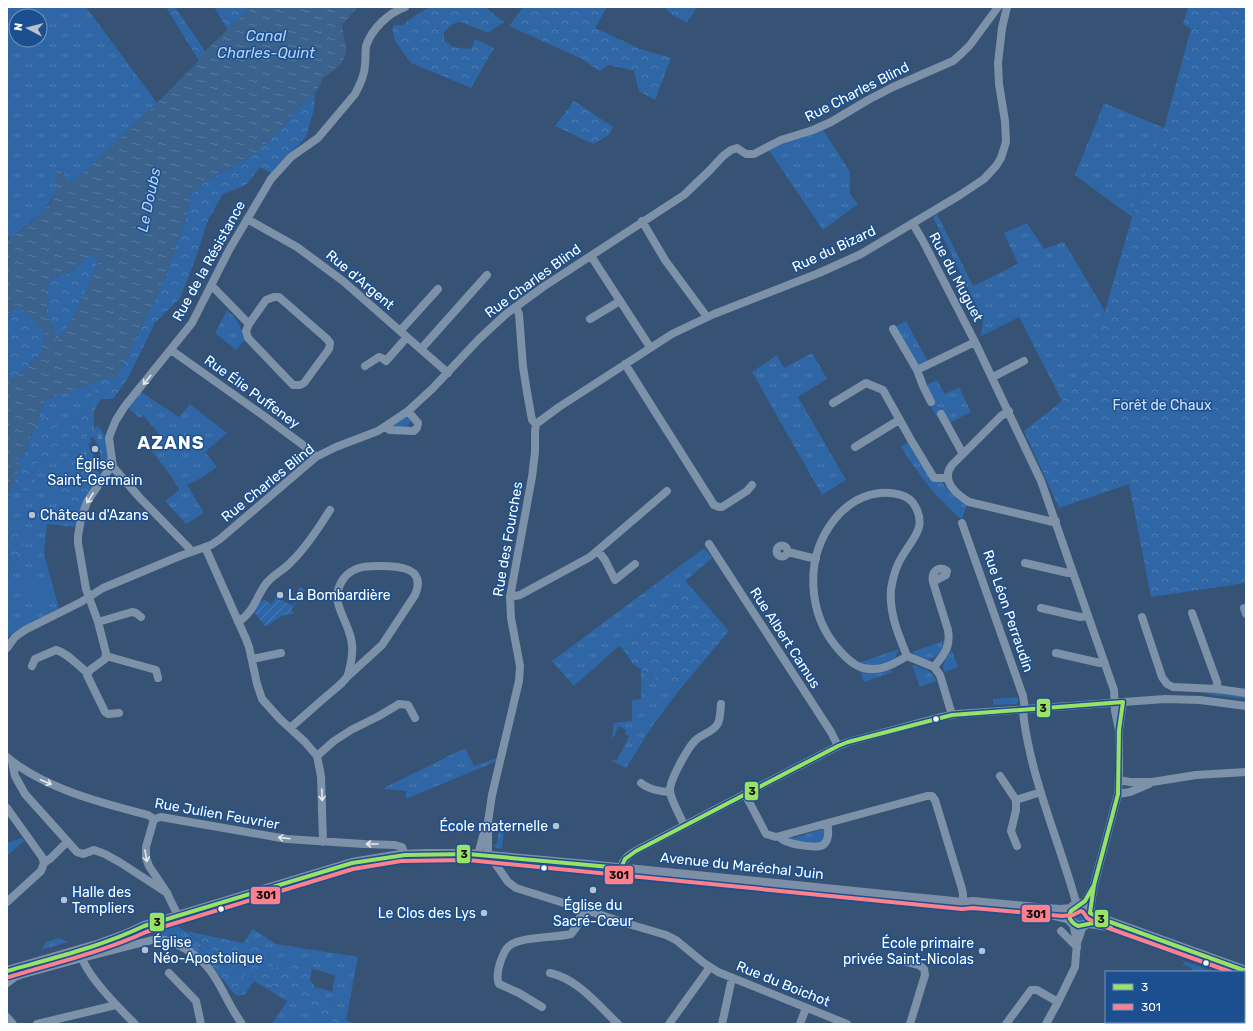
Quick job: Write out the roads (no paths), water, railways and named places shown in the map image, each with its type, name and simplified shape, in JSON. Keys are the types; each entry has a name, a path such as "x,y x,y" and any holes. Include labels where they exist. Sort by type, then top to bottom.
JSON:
{"main road":[{"name":"Avenue du Maréchal Juin","path":"7,971 100,944 144,926 174,916 352,864 405,854 485,856 621,868 963,903 972,906 1054,915 1080,915 1102,919 1243,971"},
{"name":"Avenue du Maréchal Juin","path":"1080,915 1105,926 1231,971"},
{"name":"Avenue du Maréchal Juin","path":"7,965 124,930 144,926"}],"street":[{"name":"Rue de la Résistance","path":"114,467 109,438 116,420 125,406 192,323 229,250 271,179 291,157 318,138 355,94 364,72 365,50 369,39 385,19 405,7"},
{"name":"Rue Charles Blind","path":"7,648 14,637 25,630 81,602 103,588 205,547 220,539 316,457 336,447 372,434 385,427 408,411 448,373 490,328 516,307 543,287 687,192 722,156 731,150 737,148 746,154 754,154 781,140 826,125 893,87 953,61 970,45 998,7"},
{"name":"Rue du Bizard","path":"536,424 558,407 650,347 684,328 707,317 840,264 861,254 913,224 980,182 990,173 1001,158 1005,146 1006,133 1000,95 998,63 1002,28 1007,7"},
{"name":"Rue d'Argent","path":"247,219 297,247 323,265 362,297 448,373"},
{"path":"642,221 665,260 707,317"},
{"name":"Rue du Muguet","path":"913,224 993,377 1041,481 1114,690 1115,711 1119,730"},
{"path":"591,256 650,347"},
{"path":"421,349 487,275"},
{"path":"210,287 214,288 249,324"},
{"path":"400,331 438,289"},
{"path":"274,296 278,297 327,338 330,343 329,349 304,383 300,385 293,385 248,338 246,331 249,324 266,300 274,296"},
{"path":"590,319 620,301"},
{"name":"Rue des Fourches","path":"485,856 483,836 488,822 492,795 519,681 520,666 511,618 510,597 535,452 536,424 532,420 528,400 523,367 519,314 516,307"},
{"path":"893,329 917,370 931,402"},
{"path":"365,366 379,357 386,361 407,337"},
{"name":"Rue du Muguet","path":"917,370 975,342"},
{"name":"Rue Élie Puffeney","path":"171,350 270,420 311,451 316,457"},
{"path":"993,377 1024,361"},
{"path":"625,364 714,505 722,507 747,491 752,485"},
{"path":"833,403 866,383 883,390 934,478 947,478"},
{"path":"385,427 390,430 414,431 417,428 418,423 408,411"},
{"path":"1009,411 1001,416 948,469 947,478 951,486 960,496 969,502 1053,522 1056,521"},
{"path":"941,414 963,454"},
{"path":"855,446 899,420"},
{"path":"88,672 105,659 106,656 98,622 86,589 78,542 79,529 83,510 87,502 101,481 114,467 140,498 188,547 191,552"},
{"path":"510,597 520,595 590,557 668,491"},
{"path":"907,656 890,665 872,669 862,668 842,653 831,640 818,614 814,590 814,574 816,559 824,536 832,523 843,510 856,500 873,494 899,494 905,496 916,506 920,518 918,532 902,555 898,564 894,576 891,606 896,626 907,656 934,668 940,675 952,715"},
{"path":"238,622 252,609 266,584 272,577 294,559 330,510"},
{"name":"Rue Léon Perraudin","path":"962,523 1023,696 1023,719 1029,747 1041,792 1080,915 1077,945"},
{"name":"Rue Albert Camus","path":"709,544 831,732 838,746"},
{"path":"205,547 249,647 257,684 262,699 317,756 321,776 323,842"},
{"path":"598,551 605,560 615,580 635,564"},
{"path":"788,552 816,559"},
{"path":"1025,563 1073,573"},
{"path":"290,728 347,677 382,645 418,587 415,575 408,569 394,566 362,567 347,574 340,585 337,602 349,632 352,645 352,659 347,677"},
{"path":"933,582 949,637 947,649 934,668"},
{"path":"1041,608 1080,617 1088,616"},
{"path":"98,622 132,612 141,617"},
{"path":"1192,613 1217,682 1218,689"},
{"path":"1142,617 1164,681 1170,686 1218,689 1246,693"},
{"path":"32,666 35,659 52,651 58,651 64,653 88,672"},
{"path":"252,659 281,653"},
{"path":"1056,653 1100,663 1104,662"},
{"path":"106,656 156,670 158,678"},
{"path":"88,672 88,678 105,712 108,714 119,713"},
{"path":"1200,700 1202,688"},
{"path":"621,868 622,862 632,852 838,746 952,715 1164,699 1200,700 1246,706"},
{"path":"1080,915 1094,885 1118,794 1119,730 1124,702"},
{"path":"317,756 342,735 399,704 408,704 415,718"},
{"path":"684,825 670,792 673,778 692,744 700,737 714,729 717,725 721,704"},
{"path":"10,759 15,776 25,794 78,853 83,854 94,850 108,855 167,893"},
{"name":"Rue Julien Feuvrier","path":"10,759 30,774 49,784 98,801 148,815 154,819 161,817 278,838 323,842 395,844 402,848 405,854"},
{"path":"1119,780 1130,782 1152,782 1196,775 1246,772"},
{"path":"1000,776 1016,800 1016,810 1011,831 1017,846"},
{"path":"1118,794 1130,792 1152,782"},
{"path":"641,783 645,787 670,792"},
{"path":"1016,800 1041,792"},
{"path":"745,794 766,834 772,837 780,837 927,796 932,796 935,800 962,889 963,903"},
{"path":"7,808 42,857 44,863"},
{"path":"154,819 146,847 146,858 149,866 167,893 174,916"},
{"path":"780,837 783,841 793,844 821,846 827,839 827,824"},
{"path":"7,902 41,871 44,863 67,842"},
{"name":"Rue du Boichot","path":"485,856 508,882 516,888 666,935 676,940 710,968 847,1024"},
{"path":"542,1007 519,993 498,984 498,972 503,955 507,948 514,943 571,934 577,926 583,909"},
{"path":"1046,1024 1075,967 1077,945 1061,931"},
{"path":"7,983 20,975 82,958 156,939 168,940 186,949 205,964 219,982 242,1024"},
{"path":"82,958 95,979 116,1005 135,1024"},
{"path":"891,958 919,965 924,969 925,975 910,1024"},
{"path":"669,1024 710,968"},
{"path":"169,973 196,1000 201,1024"},
{"path":"550,973 560,975 570,980 618,1024"},
{"path":"722,1024 732,978"},
{"path":"1006,1024 1031,990 1037,990 1058,1002"},
{"path":"38,1024 59,1022 116,1005"},
{"path":"800,1024 806,1008"},
{"path":"7,1017 13,1024"}],"water":[{"path":"251,7 358,7 342,25 346,53 339,66 322,79 321,84 315,93 298,108 286,124 270,140 252,156 211,178 191,195 187,214 164,281 134,342 129,356 117,376 112,380 109,377 45,400 23,458 21,456 16,460 17,464 21,466 7,500 7,382 22,373 42,352 45,332 18,306 7,315 7,241 34,220 52,199 56,190 55,171 63,172 70,184 84,173 157,103 198,61 205,51","holes":["90,254 99,260 75,313 56,342 55,327 47,317 47,290 51,279 72,272"]}],"place":[{"name":"Église Saint-Germain","path":"95,449"},
{"name":"Château d'Azans","path":"32,515"},
{"name":"La Bombardière","path":"280,595"},
{"name":"École maternelle","path":"556,826"},
{"name":"Église du Sacré-Cœur","path":"593,890"},
{"name":"Halle des Templiers","path":"64,900"},
{"name":"Le Clos des Lys","path":"484,913"},
{"name":"Église Néo-Apostolique","path":"145,950"},
{"name":"École primaire privée Saint-Nicolas","path":"982,951"}],"district":[{"name":"AZANS","path":"171,443"}],"water label":[{"name":"Canal Charles-Quint","path":"266,44"},
{"name":"Le Doubs","path":"149,200"}],"park label":[{"name":"Forêt de Chaux","path":"1162,405"}]}
